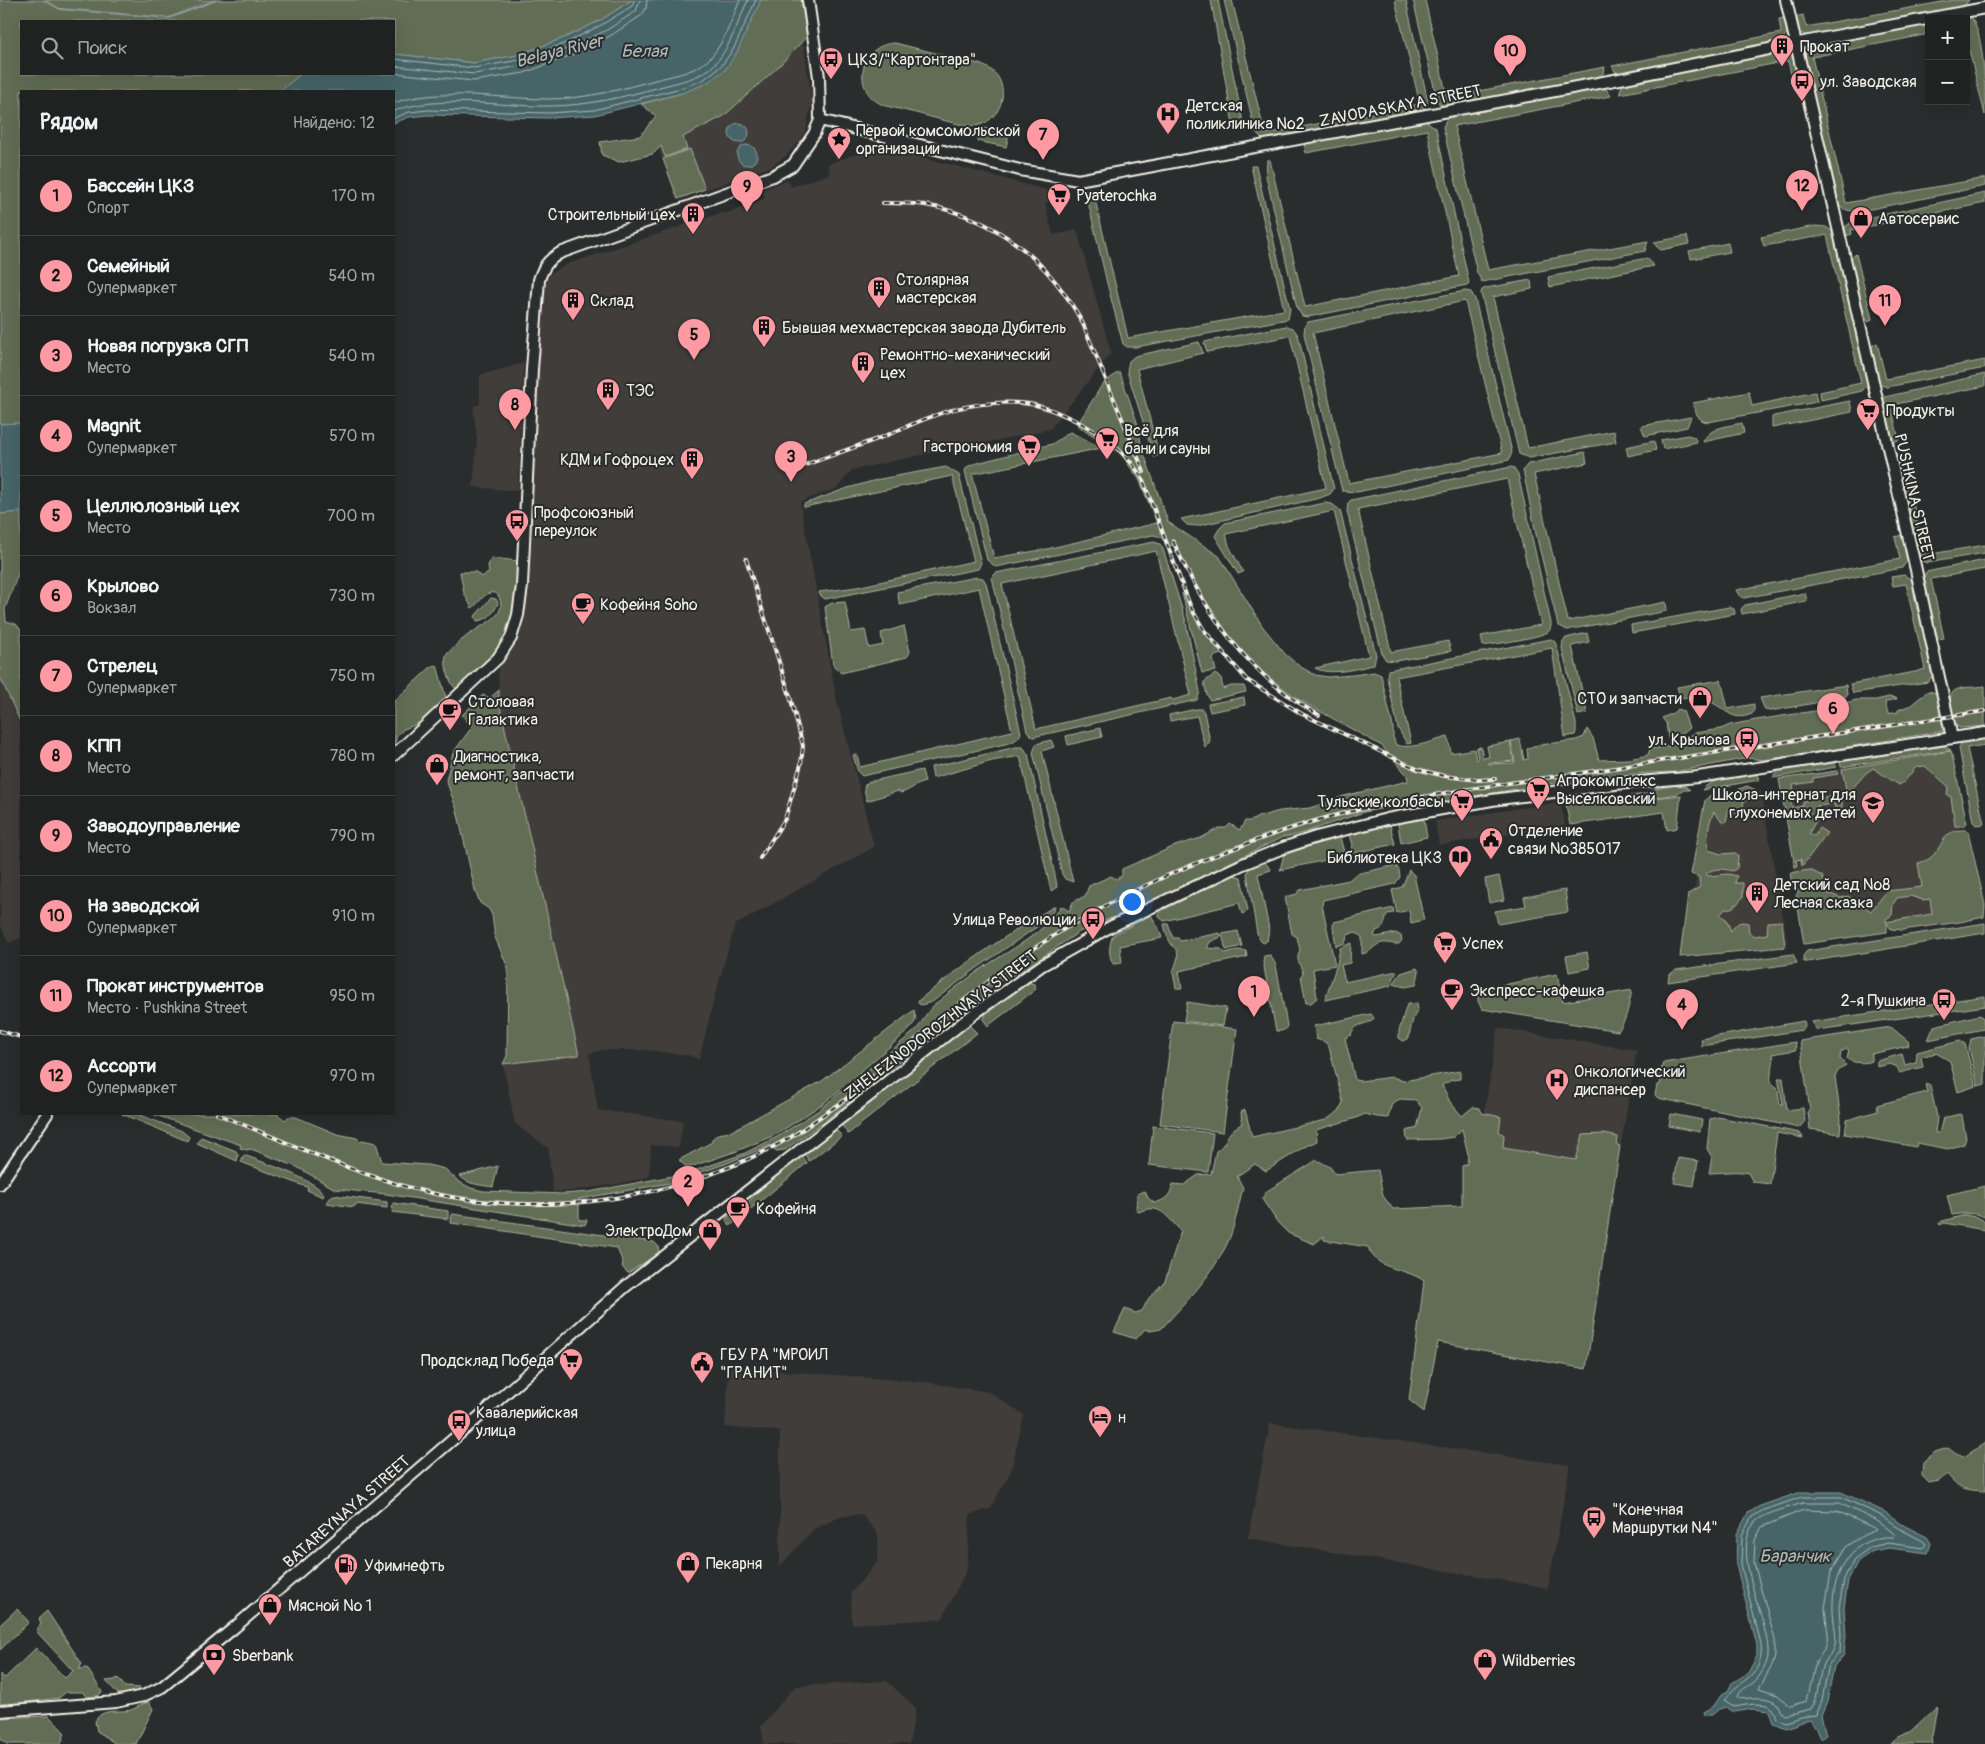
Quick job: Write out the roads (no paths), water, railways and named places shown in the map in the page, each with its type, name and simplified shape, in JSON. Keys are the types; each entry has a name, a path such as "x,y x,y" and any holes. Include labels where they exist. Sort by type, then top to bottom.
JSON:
{"main road":[{"path":"395,754 498,658 511,638 518,615 522,586 532,369 539,280 543,268 560,253 773,176 793,166 814,134 820,120 819,77 808,0"},
{"name":"PUSHKINA STREET","path":"1786,0 1914,560 1952,738"},
{"name":"ZAVODASKAYA STREET","path":"820,120 1020,170 1078,180 1625,78 1985,8"},
{"name":"ZHELEZNODOROZHNAYA STREET","path":"674,1249 799,1148 1016,982 1110,927 1242,864 1277,850 1316,837 1387,819 1492,800 1615,784 1698,777 1985,733"},
{"path":"0,1184 45,1115"},
{"name":"BATAREYNAYA STREET","path":"0,1711 116,1702 143,1696 162,1687 241,1622 479,1418 625,1287 674,1249"}],"water":[{"name":"Белая","path":"632,0 761,0 737,52 725,70 705,84 682,93 595,115 549,118 428,115 409,117 395,123 395,90 281,90 300,75 395,75 395,54 474,63 518,55 564,38 601,20"},
{"path":"739,123 746,126 749,133 746,140 739,143 732,140 729,133 732,126"},
{"path":"747,145 754,148 757,155 754,162 747,165 740,162 737,155 740,148"},
{"path":"20,423 20,512 0,514 0,424"},
{"name":"Баранчик","path":"1801,1492 1841,1492 1885,1512 1905,1526 1927,1537 1931,1543 1928,1553 1889,1548 1873,1551 1858,1561 1848,1580 1844,1608 1846,1635 1844,1655 1834,1666 1827,1701 1821,1715 1826,1735 1820,1739 1810,1720 1787,1728 1773,1723 1769,1711 1752,1709 1734,1712 1726,1707 1719,1709 1712,1715 1705,1715 1704,1712 1713,1707 1722,1694 1728,1691 1732,1683 1748,1673 1757,1656 1757,1645 1736,1565 1737,1534 1748,1513 1760,1506"}],"waterway":[{"path":"44,0 60,9 169,18 216,0"}],"railway":[{"path":"883,203 925,205 951,211 975,220 997,231 1018,245 1037,262 1070,301 1083,324 1144,472"},
{"path":"788,471 880,438 926,418 956,409 980,404 1018,403 1037,405 1059,413 1086,426 1103,437 1118,449 1138,471 1191,608 1204,630 1247,680 1302,714 1417,769 1444,776 1478,780 1495,779"},
{"path":"1173,541 1199,593 1231,640 1250,662 1271,681 1319,715"},
{"path":"746,559 790,696 803,746 801,764 785,819 760,858"},
{"path":"219,1115 322,1158 377,1178 431,1193 477,1201 523,1204 569,1203 616,1198 662,1189 706,1176 750,1158 791,1137 838,1105 959,1004 1040,944 1118,899 1227,851 1338,815 1417,798 1985,711"},
{"path":"0,1031 20,1037"}],"place":[{"name":"Прокат","path":"1782,67"},
{"name":"На заводской","path":"1510,76"},
{"name":"ЦКЗ/\"Картонтара\"","path":"831,80"},
{"name":"ул. Заводская","path":"1802,102"},
{"name":"Детская поликлиника №2","path":"1168,135"},
{"name":"Первой комсомольской организации","path":"839,160"},
{"name":"Стрелец","path":"1043,160"},
{"name":"Ассорти","path":"1802,211"},
{"name":"Заводоуправление","path":"747,212"},
{"name":"Pyaterochka","path":"1059,216"},
{"name":"Строительный цех","path":"693,235"},
{"name":"Автосервис","path":"1861,239"},
{"name":"Столярная мастерская","path":"879,309"},
{"name":"Склад","path":"573,321"},
{"name":"Прокат инструментов","path":"1885,326"},
{"name":"Бывшая мехмастерская завода Дубитель","path":"764,348"},
{"name":"Целлюлозный цех","path":"694,360"},
{"name":"Ремонтно-механический цех","path":"863,384"},
{"name":"ТЭС","path":"608,411"},
{"name":"КПП","path":"515,430"},
{"name":"Продукты","path":"1868,431"},
{"name":"Всё для бани и сауны","path":"1107,460"},
{"name":"Гастрономия","path":"1029,467"},
{"name":"КДМ и Гофроцех","path":"692,480"},
{"name":"Новая погрузка СГП","path":"791,482"},
{"name":"Профсоюзный переулок","path":"517,542"},
{"name":"Кофейня Soho","path":"583,625"},
{"name":"СТО и запчасти","path":"1700,719"},
{"name":"Столовая Галактика","path":"450,731"},
{"name":"Крылово","path":"1833,734"},
{"name":"ул. Крылова","path":"1747,760"},
{"name":"Диагностика, ремонт, запчасти","path":"437,786"},
{"name":"Агрокомплекс Выселковский","path":"1538,810"},
{"name":"Тульские колбасы","path":"1462,822"},
{"name":"Школа-интернат для глухонемых детей","path":"1873,824"},
{"name":"Отделение связи №385017","path":"1491,860"},
{"name":"Библиотека ЦКЗ","path":"1460,878"},
{"name":"Детский сад №8 Лесная сказка","path":"1757,914"},
{"name":"Улица Революции","path":"1093,940"},
{"name":"Успех","path":"1445,964"},
{"name":"Экспресс-кафешка","path":"1452,1011"},
{"name":"Бассейн ЦКЗ","path":"1254,1017"},
{"name":"2-я Пушкина","path":"1944,1021"},
{"name":"Magnit","path":"1682,1030"},
{"name":"Онкологический диспансер","path":"1557,1101"},
{"name":"Семейный","path":"688,1207"},
{"name":"Кофейня","path":"738,1229"},
{"name":"ЭлектроДом","path":"710,1251"},
{"name":"Продсклад Победа","path":"571,1381"},
{"name":"ГБУ РА \"МРОИЛ \"ГРАНИТ\"","path":"702,1384"},
{"name":"н","path":"1100,1438"},
{"name":"Кавалерийская улица","path":"459,1442"},
{"name":"\"Конечная Маршрутки N4\"","path":"1594,1539"},
{"name":"Пекарня","path":"688,1584"},
{"name":"Уфимнефть","path":"346,1586"},
{"name":"Мясной № 1","path":"270,1626"},
{"name":"Sberbank","path":"214,1676"},
{"name":"Wildberries","path":"1485,1681"}],"water label":[{"name":"Belaya River","path":"559,51"}]}
